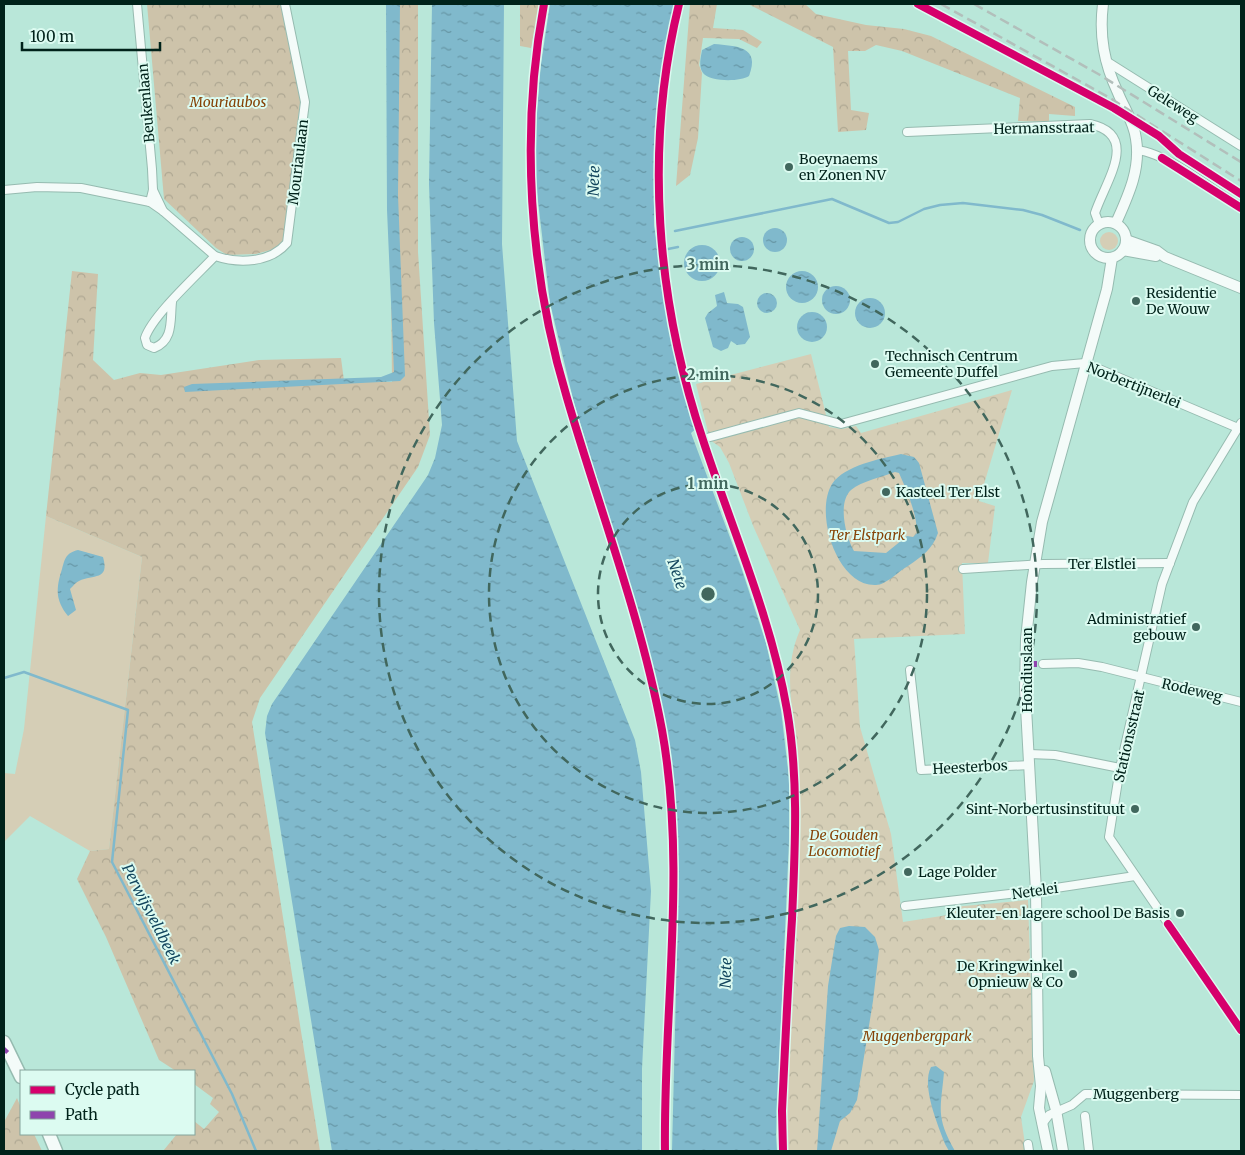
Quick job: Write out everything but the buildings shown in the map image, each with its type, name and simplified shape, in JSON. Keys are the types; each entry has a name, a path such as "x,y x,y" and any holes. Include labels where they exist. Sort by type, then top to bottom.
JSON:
{"main road":[{"path":"5,1048 20,1076"},
{"path":"49,1135 56,1151"}],"street":[{"name":"Beukenlaan","path":"137,4 153,190 150,202"},
{"name":"Mouriaulaan","path":"4,190 37,187 81,188 150,202 215,256 230,261 252,261 278,253 287,243 306,102 285,4"},
{"path":"1103,4 1101,38 1106,61 1117,92 1135,129 1137,150 1133,183 1116,223"},
{"name":"Geleweg","path":"1106,61 1241,146"},
{"name":"Hermansstraat","path":"907,132 1090,124 1109,130 1116,146 1114,168 1095,213 1099,224"},
{"path":"1137,150 1147,151 1162,158 1241,208"},
{"path":"153,190 163,211"},
{"path":"1099,224 1106,221 1116,223 1123,229 1126,240 1123,250 1112,258 1100,256"},
{"name":"Hondiuslaan","path":"1099,224 1090,236 1090,245 1100,256 1102,267 1101,305"},
{"path":"1126,240 1157,251 1165,257"},
{"path":"1123,250 1165,257 1241,288"},
{"path":"172,302 169,335 164,344 154,348 148,345 145,338 147,331 172,302 215,256"},
{"name":"Hondiuslaan","path":"1048,1151 1039,1108 1041,1086 1038,1056 1040,1043 1036,891 1025,664 1027,622 1035,565 1048,497 1107,289 1112,258"},
{"name":"Norbertijnerlei","path":"702,439 799,413 841,424 1052,366 1085,364 1240,425"},
{"name":"Stationsstraat","path":"1240,425 1193,502 1162,584 1120,768 1109,837 1241,1030"},
{"name":"Ter Elstlei","path":"963,569 1035,565 1170,563"},
{"name":"Rodeweg","path":"1043,664 1078,663 1102,667 1241,702"},
{"name":"Heesterbos","path":"910,670 921,770 1029,759"},
{"path":"1029,759 1055,755 1120,768"},
{"name":"Netelei","path":"906,906 1036,891 1135,876"},
{"name":"Hondiuslaan","path":"1040,1043 1056,1110 1063,1151"},
{"name":"Muggenberg","path":"1042,1124 1056,1110 1072,1105 1085,1094 1241,1095"},
{"path":"1085,1116 1089,1151"}],"green space":[{"name":"Mouriaubos","path":"147,4 282,4 301,96 283,241 274,249 256,254 227,255 216,248 164,199"},
{"path":"388,4 418,4 418,252 430,435 418,467 260,698 252,722 320,1151 163,1151 176,1135 195,1135 195,1122 204,1129 219,1112 210,1104 213,1098 195,1085 195,1070 174,1070 159,1060 106,937 77,879 90,851 109,849 142,557 46,516 72,271 98,274 93,360 114,380 140,373 161,375 259,360 341,358 344,381 392,382"},
{"path":"520,4 540,4 531,48 520,46"},
{"path":"690,4 717,4 713,28 743,30 762,42 757,48 739,39 703,38 699,65 702,73 698,138 690,175 676,186"},
{"path":"748,4 805,4 816,14 866,25 904,29 931,36 1075,107 1075,116 1049,114 1049,122 1018,121 1020,98 902,51 876,45 865,51 848,51 851,110 869,113 866,130 838,132 833,47"},
{"path":"1109,232 1115,235 1118,241 1115,247 1109,250 1103,247 1100,241 1103,235"},
{"path":"811,354 829,427 842,429 856,426 861,433 1012,390 979,501 995,506 988,563 962,563 965,634 854,639 860,727 891,834 903,922 954,914 953,907 1028,900 1034,1081 1021,1117 1026,1151 787,1151 788,1036 799,785 790,681 794,647 800,630 754,528 729,463 720,447 710,440 696,384"},
{"path":"46,516 142,557 109,849 90,851 30,816 4,842 4,773 15,774 24,729"},
{"path":"17,1098 20,1106 20,1135 34,1135 42,1151 4,1151 4,1122"}],"water":[{"path":"386,4 400,4 398,195 405,376 400,381 185,392 184,387 192,384 381,377 394,372 387,210"},
{"path":"432,4 504,4 502,244 517,441 635,740 641,772 651,891 642,1069 642,1151 332,1151 265,733 267,716 272,704 428,475 435,458 442,425 434,323 429,184"},
{"name":"Nete","path":"550,4 674,4 659,82 654,162 654,226 681,378 698,427 691,433 741,567 766,643 781,710 789,778 789,841 776,1135 777,1151 672,1151 679,869 671,754 649,650 574,403 550,303 536,184 536,120 541,64"},
{"path":"714,44 738,47 749,53 752,59 752,66 749,76 725,80 712,78 703,73 700,64 702,50"},
{"path":"775,228 784,231 787,240 784,249 775,252 766,249 763,240 766,231"},
{"path":"742,237 751,240 754,249 751,258 742,261 733,258 730,249 733,240"},
{"path":"702,245 709,246 715,250 719,256 719,270 715,276 709,280 702,281 695,280 689,276 685,270 684,263 685,256 689,250 695,246"},
{"path":"802,271 813,276 818,287 813,298 802,303 791,298 786,287 791,276"},
{"path":"836,286 846,290 850,300 846,310 836,314 826,310 822,300 826,290"},
{"path":"724,292 727,303 738,304 743,307 750,337 745,344 737,345 731,341 728,348 721,351 713,347 705,318 717,306 715,295"},
{"path":"767,293 774,296 777,303 774,310 767,313 760,310 757,303 760,296"},
{"path":"870,298 881,302 885,313 881,324 870,328 859,324 855,313 859,302"},
{"path":"812,312 823,316 827,327 823,338 812,342 801,338 797,327 801,316"},
{"path":"901,454 914,457 919,463 938,533 933,544 922,556 888,580 876,585 862,582 850,574 840,562 833,546 828,529 827,497 832,484 845,472 854,467","holes":["895,472 899,473 913,510 917,533 913,537 907,536 886,553 854,551 844,520 844,503 847,496 851,490 861,484"]},
{"path":"78,550 103,557 105,565 102,573 78,582 70,589 76,610 68,616 61,605 58,588 67,556"},
{"path":"849,926 865,927 875,937 879,950 873,1001 857,1100 850,1113 840,1121 831,1151 817,1151 828,986 836,936 840,928"},
{"path":"936,1066 944,1072 941,1104 942,1120 944,1129 955,1151 949,1151 945,1144 929,1095 928,1075 931,1067"}],"waterway":[{"path":"675,231 832,199 889,223 898,222 924,209 940,205 963,203 1023,210 1042,215 1080,230"},
{"path":"668,249 678,247"},
{"name":"Perwijsveldbeek","path":"4,678 24,672 128,710 112,862 232,1094 256,1151"}],"railway":[{"path":"941,4 1110,98 1241,181"},
{"path":"974,4 1100,75 1241,162"}],"marked path":[{"path":"1025,664 1043,664"},
{"path":"4,1052 7,1049"}],"cycle path":[{"path":"544,4 532,102 531,152 532,202 544,301 554,350 567,398 643,646 662,730 669,783 673,835 673,888 665,1098 665,1151"},
{"path":"679,4 668,58 661,113 659,168 660,223 674,333 687,387 703,440 750,574 771,641 780,675 791,736 795,788 795,840 782,1111 783,1151"},
{"path":"918,4 1114,108 1159,136 1179,154 1241,194"},
{"path":"1162,158 1241,208"},
{"path":"1168,924 1241,1030"}],"place":[{"name":"Boeynaems en Zonen NV","path":"789,167"},
{"name":"Residentie De Wouw","path":"1136,301"},
{"name":"Technisch Centrum Gemeente Duffel","path":"875,364"},
{"name":"Kasteel Ter Elst","path":"886,492"},
{"name":"Administratief gebouw","path":"1196,627"},
{"name":"Sint-Norbertusinstituut","path":"1135,809"},
{"name":"Lage Polder","path":"908,872"},
{"name":"Kleuter-en lagere school De Basis","path":"1180,913"},
{"name":"De Kringwinkel Opnieuw & Co","path":"1073,974"}],"park label":[{"name":"Ter Elstpark","path":"867,535"},
{"name":"De Gouden Locomotief","path":"844,844"},
{"name":"Muggenbergpark","path":"917,1036"}]}
